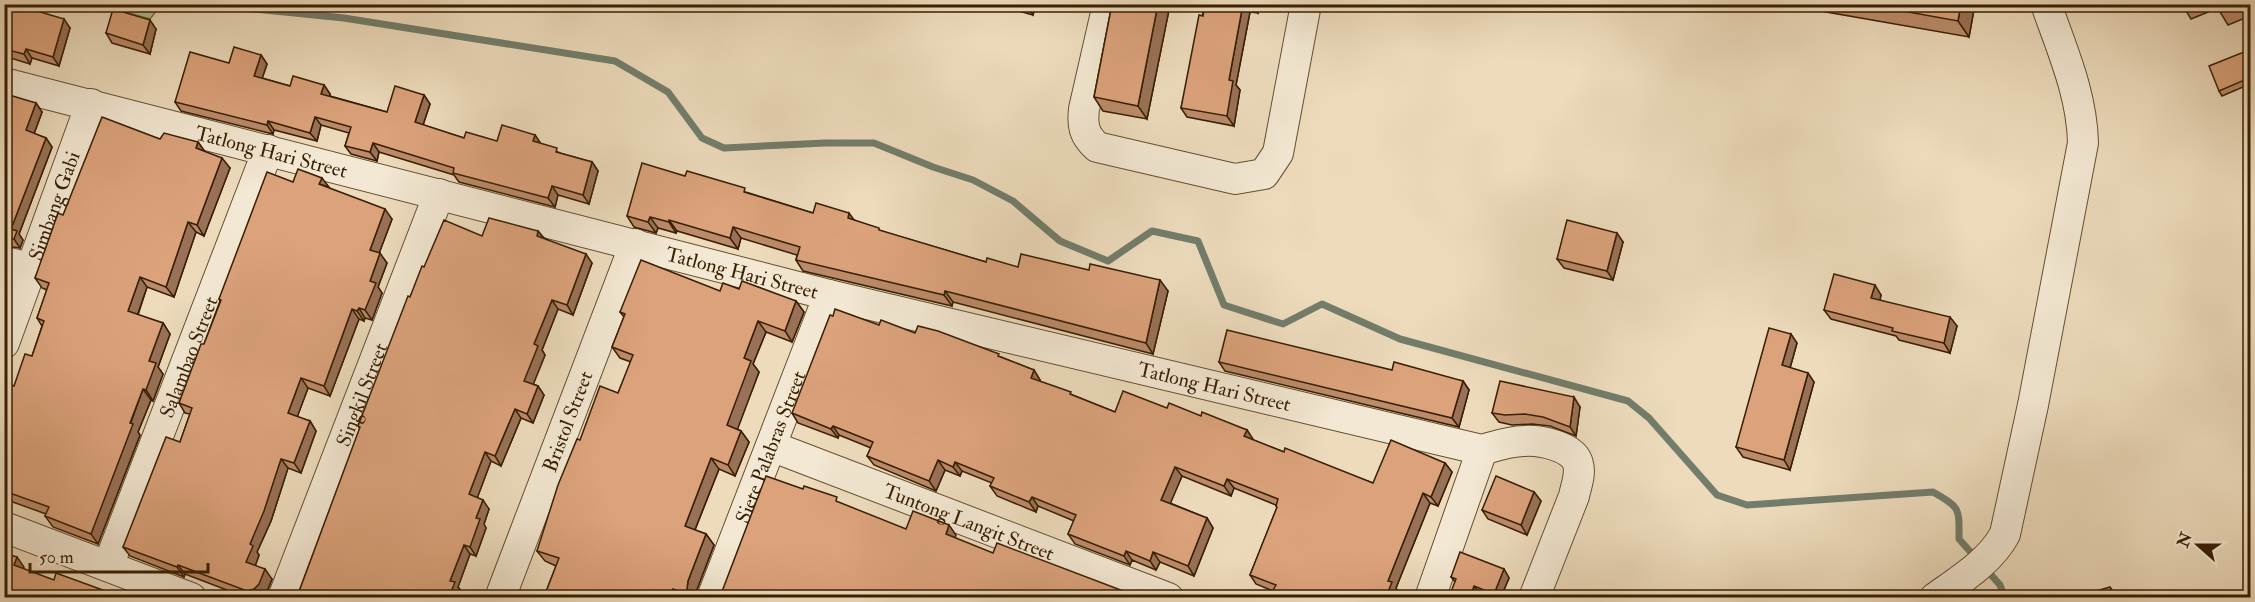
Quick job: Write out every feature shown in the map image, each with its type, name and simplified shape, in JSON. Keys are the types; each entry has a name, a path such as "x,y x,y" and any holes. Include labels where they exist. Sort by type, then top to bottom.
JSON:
{"street":[{"path":"1108,4 1084,109 1082,125 1087,137 1097,147 1235,179 1264,174 1278,153 1306,4"},
{"path":"1946,590 1989,556 2000,544 2005,534 2035,395 2083,143 2083,118 2075,85 2046,4"},
{"name":"Tatlong Hari Street","path":"4,83 635,244 829,296 1482,450"},
{"name":"Simbang Gabi","path":"4,343 18,265 92,104"},
{"name":"Salambao Street","path":"108,566 268,150"},
{"name":"Singkil Street","path":"283,597 439,194"},
{"name":"Bristol Street","path":"500,597 635,244"},
{"name":"Siete Palabras Street","path":"712,597 829,296"},
{"path":"1430,597 1482,450 1525,440 1560,447 1572,454 1578,462 1578,479 1574,496 1534,597"},
{"name":"Tuntong Langit Street","path":"771,446 1168,597"},
{"path":"4,527 191,597"}],"green space":[{"path":"101,5 161,5 150,19"}],"building":[{"path":"4,4 21,4 64,19 53,57 26,49 24,54 4,49"},
{"path":"1112,4 1158,4 1138,106 1094,97"},
{"path":"1205,4 1243,4 1229,80 1233,81 1227,116 1181,108 1199,15 1203,16"},
{"path":"1864,4 1961,4 1958,21"},
{"path":"2216,4 2239,4 2220,12"},
{"path":"113,9 150,20 143,45 106,33"},
{"path":"234,47 261,55 254,76 290,86 293,76 324,85 321,94 387,112 395,86 424,95 415,122 464,138 466,132 497,141 502,125 535,135 533,141 557,148 556,152 592,162 583,195 552,186 548,198 453,173 454,168 373,143 370,152 345,146 351,127 315,117 310,133 268,121 267,125 175,102 190,52 229,63"},
{"path":"2250,50 2250,82 2249,78 2219,91 2209,66"},
{"path":"6,94 36,103 26,130 46,138 11,229 17,231 14,239 4,238 4,99"},
{"path":"102,117 160,139 164,133 198,142 196,148 222,158 197,225 188,222 166,287 140,277 128,311 163,323 149,361 156,363 130,423 133,424 91,534 45,516 49,507 4,491 4,383 14,386 25,354 32,356 44,321 37,318 49,283 35,278 58,213 63,215"},
{"path":"642,163 685,176 687,171 745,188 744,192 813,213 816,203 849,213 848,218 879,228 879,230 986,262 987,258 1018,267 1021,254 1089,270 1090,264 1160,280 1146,343 945,291 944,295 796,260 800,247 733,227 730,238 669,220 669,222 650,217 648,222 627,216"},
{"path":"298,169 322,178 319,184 385,209 370,250 380,253 370,281 376,283 365,310 352,309 324,386 301,378 288,413 310,421 294,463 281,459 264,511 250,544 253,546 246,562 265,569 259,584 247,591 123,547 166,437 180,442 192,408 179,403 201,344 204,344 221,300 219,299 267,172 293,182"},
{"path":"489,218 538,231 537,236 586,254 567,305 552,300 534,344 538,346 524,381 538,386 527,414 515,409 495,456 485,452 469,494 483,500 476,518 480,519 470,547 464,545 450,581 455,582 449,597 297,597 360,427 358,426 408,296 410,297 444,220 482,236"},
{"path":"1567,220 1617,233 1607,271 1557,259"},
{"path":"641,260 720,291 723,283 739,289 742,281 796,301 785,331 758,321 744,358 751,361 727,425 741,431 728,465 711,458 685,526 706,534 688,581 687,589 690,595 673,589 670,597 544,597 559,558 537,551 558,485 577,439 580,440 600,386 618,393 633,355 612,347 625,314 620,312"},
{"path":"1834,274 1875,285 1871,298 1950,317 1944,343 1892,331 1893,328 1824,310"},
{"path":"835,309 879,325 881,320 915,333 918,326 938,331 1034,370 1031,378 1071,392 1070,394 1115,412 1123,391 1167,408 1169,403 1201,416 1202,412 1247,430 1244,436 1284,452 1285,448 1373,483 1391,440 1445,463 1431,497 1423,493 1388,581 1392,582 1386,597 1286,597 1272,592 1276,585 1250,575 1277,507 1278,499 1227,479 1224,486 1175,467 1161,500 1207,518 1188,566 1153,552 1150,561 1126,551 1124,556 1068,534 1076,515 1032,497 1029,502 990,486 994,478 955,462 953,467 938,460 929,481 867,456 873,442 833,426 831,429 792,413 830,315 833,316"},
{"path":"1769,328 1791,334 1782,365 1808,373 1784,460 1736,447"},
{"path":"1227,330 1392,370 1394,362 1463,381 1452,418 1219,362"},
{"path":"1500,381 1574,397 1570,427 1543,417 1492,413"},
{"path":"766,476 803,489 804,486 837,497 836,501 906,529 913,511 949,525 946,534 993,553 997,543 1139,597 718,597"},
{"path":"1496,476 1534,492 1521,525 1482,510"},
{"path":"1460,552 1504,569 1494,594 1474,586 1470,597 1449,597 1456,579 1451,577"},
{"path":"4,553 17,557 14,565 54,580 56,573 122,597 4,597"},
{"path":"2110,587 2113,597 2076,597"}],"waterway":[{"path":"205,4 344,18 615,61 668,92 702,138 724,148 874,143 933,167 973,180 1013,201 1060,241 1108,261 1152,231 1198,241 1224,305 1283,324 1322,304 1400,339 1628,401 1649,418 1717,495 1747,505 1933,492 1957,510 1959,539 1975,557"},
{"path":"1985,568 2000,585 2005,598"}]}
